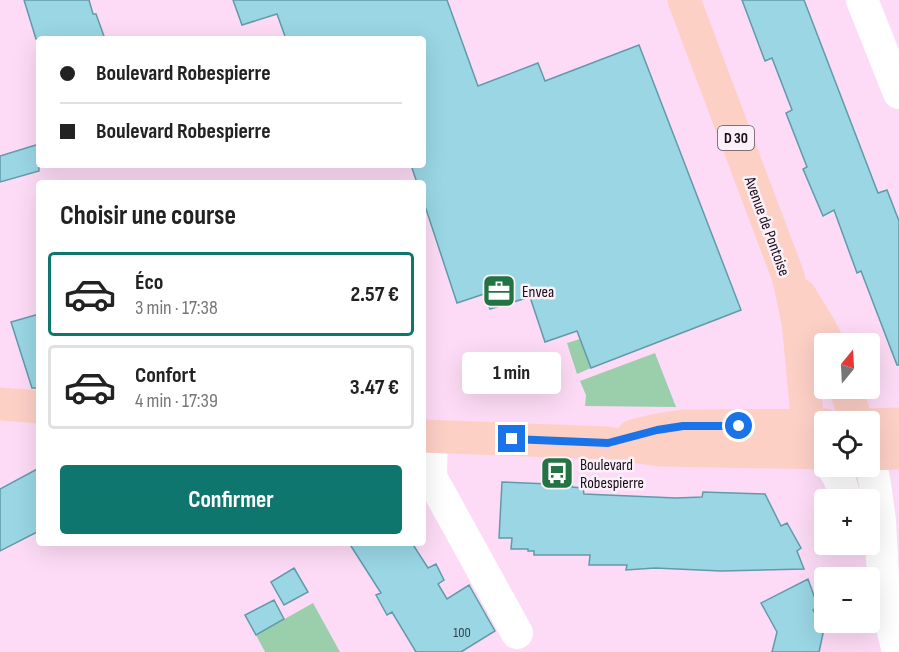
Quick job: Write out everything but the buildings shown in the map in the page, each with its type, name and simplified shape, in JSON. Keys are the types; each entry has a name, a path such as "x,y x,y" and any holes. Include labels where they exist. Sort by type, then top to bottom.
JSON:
{"main road":[{"name":"Avenue de Pontoise","path":"684,0 788,276 798,322 805,403 814,425"},
{"path":"788,276 822,333"},
{"path":"0,404 36,407"},
{"path":"880,425 899,424"},
{"path":"428,436 608,443 657,430 683,426 814,446"},
{"path":"880,453 899,453"}],"street":[{"path":"862,0 899,93"},
{"path":"428,436 431,477 517,633"},
{"path":"874,477 880,520 884,595"},
{"path":"867,555 884,595 898,652"}],"green space":[{"path":"580,339 591,368 577,374 567,343"},
{"path":"655,353 676,407 585,406 586,395 580,381"},
{"path":"313,603 340,652 265,652 256,635"}],"place":[{"name":"Envea","path":"499,291"},
{"name":"Boulevard Robespierre","path":"557,473"}],"route":[{"path":"512,439 608,443 657,430 683,426 739,426"}]}
